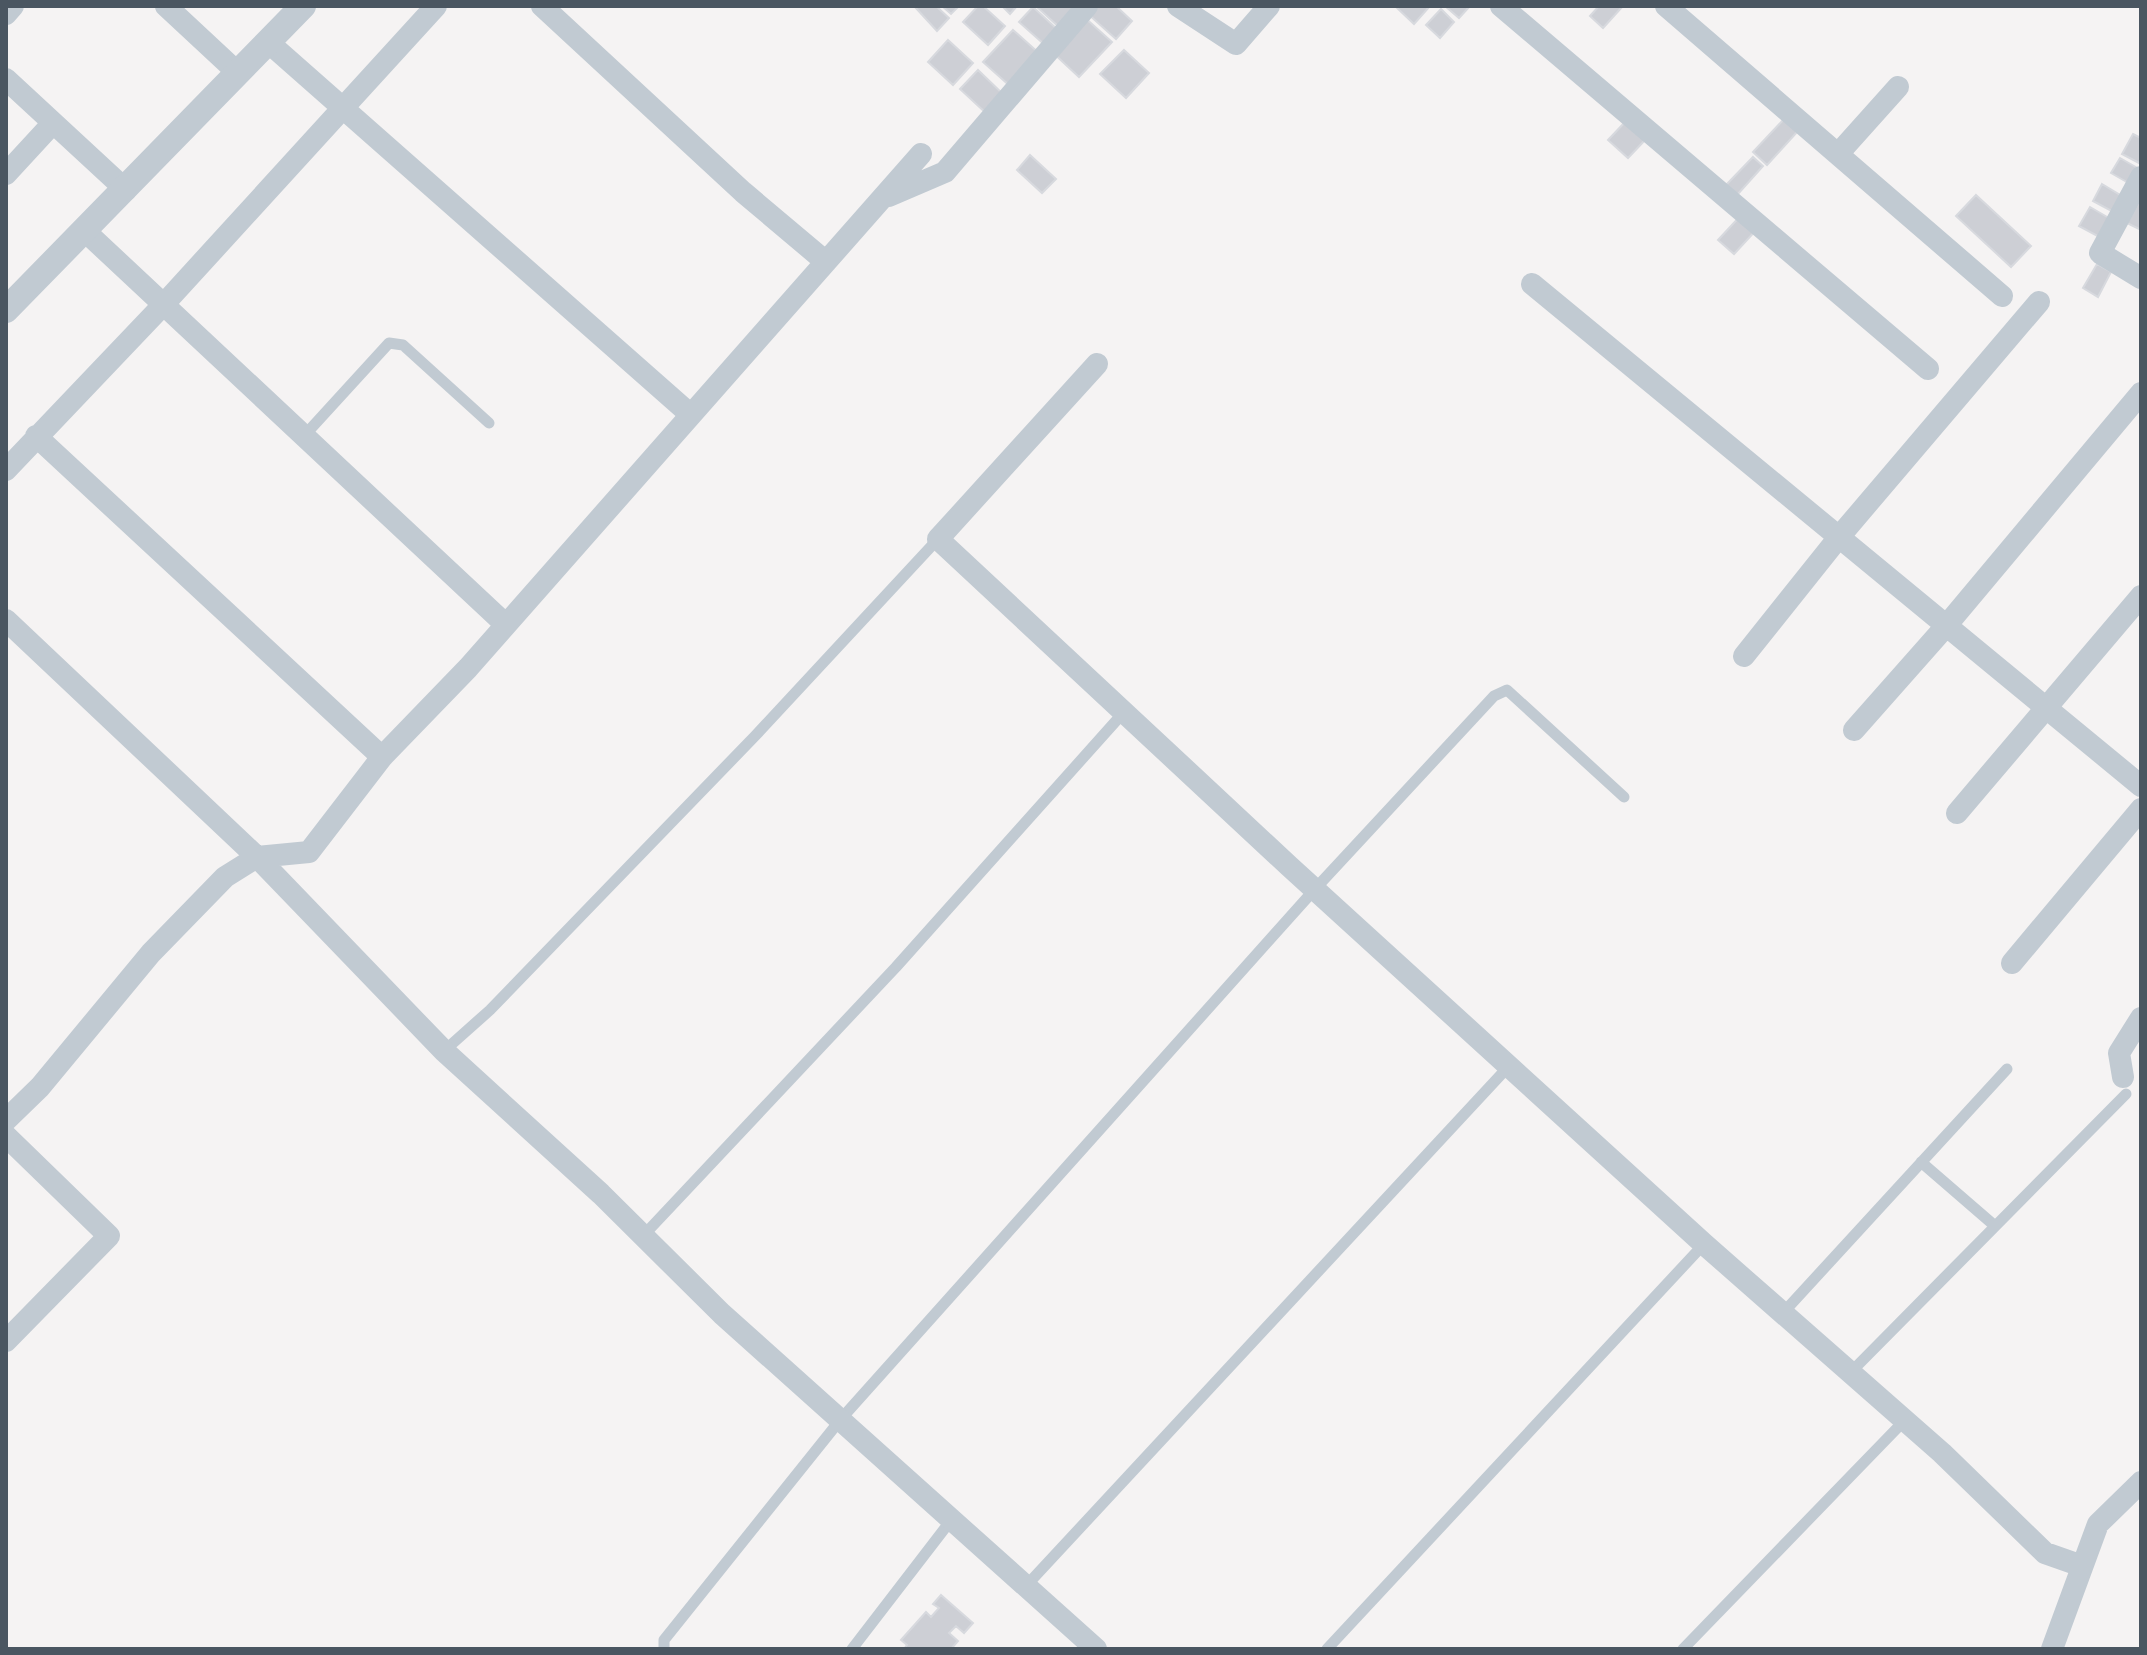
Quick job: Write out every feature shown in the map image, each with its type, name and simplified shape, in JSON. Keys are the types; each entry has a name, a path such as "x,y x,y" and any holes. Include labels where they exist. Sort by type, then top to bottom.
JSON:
{"street":[{"path":"6,14 13,6"},
{"path":"166,6 238,73"},
{"path":"6,310 86,232 303,6"},
{"path":"6,470 164,304 436,6"},
{"path":"542,6 743,192 826,262"},
{"path":"881,200 945,172 1087,6"},
{"path":"1178,6 1236,44 1269,6"},
{"path":"1501,6 1928,369"},
{"path":"1666,6 2002,296"},
{"path":"268,42 691,415"},
{"path":"6,79 126,190"},
{"path":"1838,154 1898,87"},
{"path":"6,174 53,123"},
{"path":"6,1120 40,1087 161,942 225,877 257,857 309,852 382,757 505,624 921,154"},
{"path":"2141,177 2100,253 2141,278"},
{"path":"86,232 505,624"},
{"path":"1532,284 2141,786"},
{"path":"1744,656 1839,537 2039,302"},
{"path":"1097,364 938,539 1704,1244 1905,1420 2045,1553 2082,1566"},
{"path":"1854,730 1946,626 2141,393"},
{"path":"36,436 382,757"},
{"path":"1957,813 2141,596"},
{"path":"6,620 257,857 444,1051 722,1314 1096,1649"},
{"path":"2012,963 2141,809"},
{"path":"2124,1086 2119,1053 2141,1018"},
{"path":"6,1136 109,1236 6,1341"},
{"path":"2052,1649 2098,1524 2141,1482"}],"lane":[{"path":"304,436 389,343 403,345 489,423"},
{"path":"444,1051 490,1010 755,736 938,539"},
{"path":"664,1649 664,1640 841,1419 1315,889 1494,696 1507,690 1624,797"},
{"path":"643,1236 896,967 1124,712"},
{"path":"1026,1586 1510,1065"},
{"path":"1782,1314 2007,1069"},
{"path":"1850,1373 1995,1226 2124,1086"},
{"path":"1921,1162 1995,1226"},
{"path":"1327,1649 1704,1244"},
{"path":"1683,1649 1905,1420"},
{"path":"852,1649 952,1519"}],"building":[{"path":"914,6 936,6 949,18 937,31"},
{"path":"942,6 959,6 951,14"},
{"path":"978,6 983,6 1005,26 988,45 963,22"},
{"path":"1002,6 1017,6 1010,14"},
{"path":"1036,6 1070,6 1075,10 1059,27"},
{"path":"1095,6 1116,6 1132,21 1116,39 1088,14"},
{"path":"1395,6 1430,6 1414,24"},
{"path":"1445,6 1470,6 1459,18"},
{"path":"1599,6 1623,6 1603,28 1590,16"},
{"path":"1033,7 1058,30 1045,45 1019,22"},
{"path":"1441,9 1454,22 1440,38 1426,25"},
{"path":"1083,16 1112,42 1079,77 1051,51"},
{"path":"1013,30 1040,54 1010,86 983,62"},
{"path":"948,40 973,63 953,85 928,62"},
{"path":"1124,50 1149,73 1126,98 1100,74"},
{"path":"978,70 1004,95 987,114 960,89"},
{"path":"1785,118 1798,131 1767,165 1753,152"},
{"path":"1627,120 1647,138 1628,158 1608,140"},
{"path":"2133,134 2141,138 2141,164 2122,154"},
{"path":"1030,155 1056,179 1042,193 1017,170"},
{"path":"1753,157 1763,166 1737,195 1726,185"},
{"path":"2120,158 2141,170 2132,185 2111,173"},
{"path":"2102,184 2125,198 2117,214 2093,201"},
{"path":"1976,195 2031,246 2011,267 1956,216"},
{"path":"2139,202 2141,204 2141,230 2127,223"},
{"path":"2090,207 2114,221 2103,239 2079,226"},
{"path":"1744,212 1759,227 1734,254 1718,240"},
{"path":"2097,264 2111,272 2098,297 2083,288"},
{"path":"941,1595 973,1623 964,1633 956,1626 949,1633 958,1641 951,1649 904,1649 907,1645 901,1640 926,1612 931,1617 939,1608 933,1604"}]}
